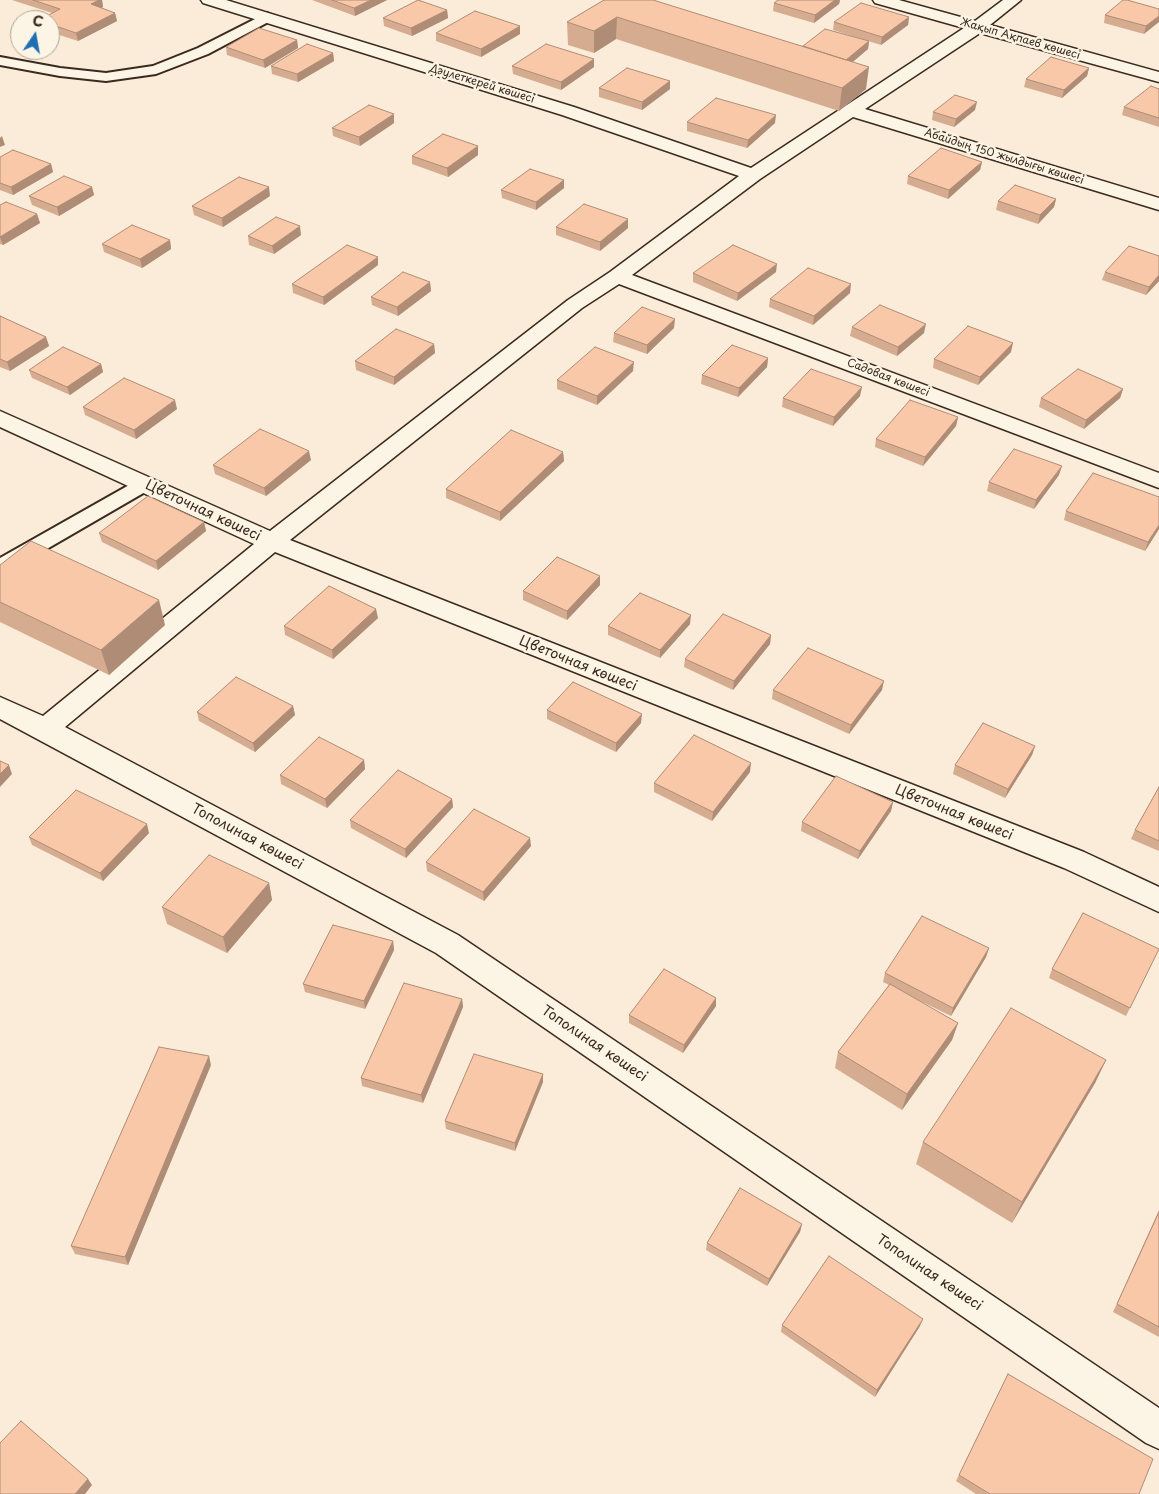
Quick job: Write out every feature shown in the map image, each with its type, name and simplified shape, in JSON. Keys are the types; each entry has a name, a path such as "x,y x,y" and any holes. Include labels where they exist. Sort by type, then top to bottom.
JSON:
{"street":[{"name":"Дәулеткерей көшесі","path":"209,0 568,111 753,174"},
{"name":"Жақып Ақпаев көшесі","path":"881,0 1159,77"},
{"path":"46,730 272,542 575,304 617,276 753,174 977,27 1013,0"},
{"name":"Абайдың 150 жылдығы көшесі","path":"849,110 1159,204"},
{"name":"Садовая көшесі","path":"617,276 1159,481"},
{"name":"Цветочная көшесі","path":"0,418 272,542 1074,860 1159,900"},
{"name":"Тополиная көшесі","path":"0,707 447,944 1159,1430"}],"lane":[{"path":"0,61 60,72 106,77 156,70 203,52 268,17"},
{"path":"0,567 145,484"}],"building":[{"path":"33,0 99,0 91,4 115,13 76,33 60,27 60,10 58,10 60,9"},
{"path":"332,0 371,0 354,8"},
{"path":"418,0 447,10 411,28 383,18"},
{"path":"604,0 653,0 869,67 842,88 617,17 594,31 567,22"},
{"path":"778,0 835,0 815,15 774,3"},
{"path":"1123,0 1159,9 1159,16 1146,26 1105,15"},
{"path":"861,3 909,17 882,37 834,22"},
{"path":"475,11 520,26 481,49 436,33"},
{"path":"259,28 297,40 263,60 226,47"},
{"path":"825,29 869,41 846,60 803,46"},
{"path":"307,44 333,53 297,74 271,66"},
{"path":"546,44 594,59 561,82 512,66"},
{"path":"1051,57 1089,68 1064,90 1026,79"},
{"path":"627,68 670,81 642,102 599,88"},
{"path":"1151,86 1159,89 1159,118 1124,107"},
{"path":"955,95 977,102 956,119 933,112"},
{"path":"716,98 776,115 748,140 687,122"},
{"path":"369,105 394,114 359,137 332,128"},
{"path":"443,134 478,146 447,168 412,156"},
{"path":"941,148 982,162 949,190 908,176"},
{"path":"13,150 51,164 11,187 0,183 0,157"},
{"path":"530,169 564,180 536,202 501,190"},
{"path":"64,176 92,187 57,207 29,196"},
{"path":"239,177 269,187 222,218 192,206"},
{"path":"1015,185 1056,199 1040,215 998,201"},
{"path":"6,202 37,214 0,237 0,205"},
{"path":"584,204 628,219 600,242 556,227"},
{"path":"276,217 300,226 272,246 248,236"},
{"path":"132,225 170,240 140,259 102,244"},
{"path":"347,245 378,257 323,297 292,284"},
{"path":"733,245 777,264 738,293 693,273"},
{"path":"1129,246 1159,256 1159,275 1149,287 1105,272"},
{"path":"808,268 851,284 814,316 770,299"},
{"path":"403,272 430,282 397,307 371,297"},
{"path":"880,305 926,324 898,347 852,327"},
{"path":"642,307 675,319 647,345 614,333"},
{"path":"0,316 46,337 7,362 0,359"},
{"path":"968,326 1013,343 980,377 934,359"},
{"path":"396,329 434,344 394,377 355,361"},
{"path":"732,345 768,358 739,388 702,375"},
{"path":"63,347 101,364 67,387 29,370"},
{"path":"595,347 634,362 597,396 557,380"},
{"path":"811,369 862,387 834,417 783,398"},
{"path":"1078,369 1123,389 1086,420 1041,398"},
{"path":"124,378 175,400 134,430 83,407"},
{"path":"910,400 958,417 925,457 876,439"},
{"path":"260,429 309,451 264,488 213,465"},
{"path":"511,430 563,452 500,512 446,489"},
{"path":"1014,449 1062,466 1036,500 989,482"},
{"path":"1093,473 1159,497 1159,525 1148,542 1066,511"},
{"path":"148,496 204,522 156,561 99,533"},
{"path":"31,541 159,600 101,650 0,602 0,565"},
{"path":"557,557 600,576 567,611 523,591"},
{"path":"329,586 376,609 332,650 284,626"},
{"path":"640,593 691,615 660,650 608,626"},
{"path":"723,614 771,635 734,681 685,659"},
{"path":"808,648 884,681 851,725 773,690"},
{"path":"236,677 293,706 253,743 197,712"},
{"path":"573,682 642,714 616,743 547,710"},
{"path":"983,723 1035,746 1008,789 955,765"},
{"path":"694,735 751,763 713,812 654,783"},
{"path":"319,737 364,760 325,799 280,775"},
{"path":"0,761 9,765 0,774"},
{"path":"398,770 452,799 405,849 350,820"},
{"path":"836,776 893,802 860,851 802,822"},
{"path":"1159,787 1159,841 1135,830"},
{"path":"76,790 147,824 100,873 29,837"},
{"path":"474,809 530,838 483,892 426,862"},
{"path":"209,855 269,883 223,937 162,907"},
{"path":"1083,913 1159,949 1130,1008 1052,969"},
{"path":"922,916 989,948 953,1008 885,973"},
{"path":"333,925 393,941 364,1001 303,984"},
{"path":"664,969 716,998 684,1045 629,1015"},
{"path":"404,983 462,999 421,1095 361,1078"},
{"path":"890,984 958,1023 907,1094 838,1052"},
{"path":"1011,1008 1106,1060 1022,1202 923,1142"},
{"path":"159,1047 209,1056 125,1257 71,1246"},
{"path":"474,1054 543,1074 515,1143 445,1121"},
{"path":"740,1188 802,1224 769,1279 707,1243"},
{"path":"1159,1212 1159,1327 1117,1304"},
{"path":"829,1256 923,1319 877,1390 782,1325"},
{"path":"1008,1374 1153,1459 1139,1494 990,1494 959,1475"},
{"path":"21,1421 88,1479 75,1494 0,1494 0,1443"}]}
